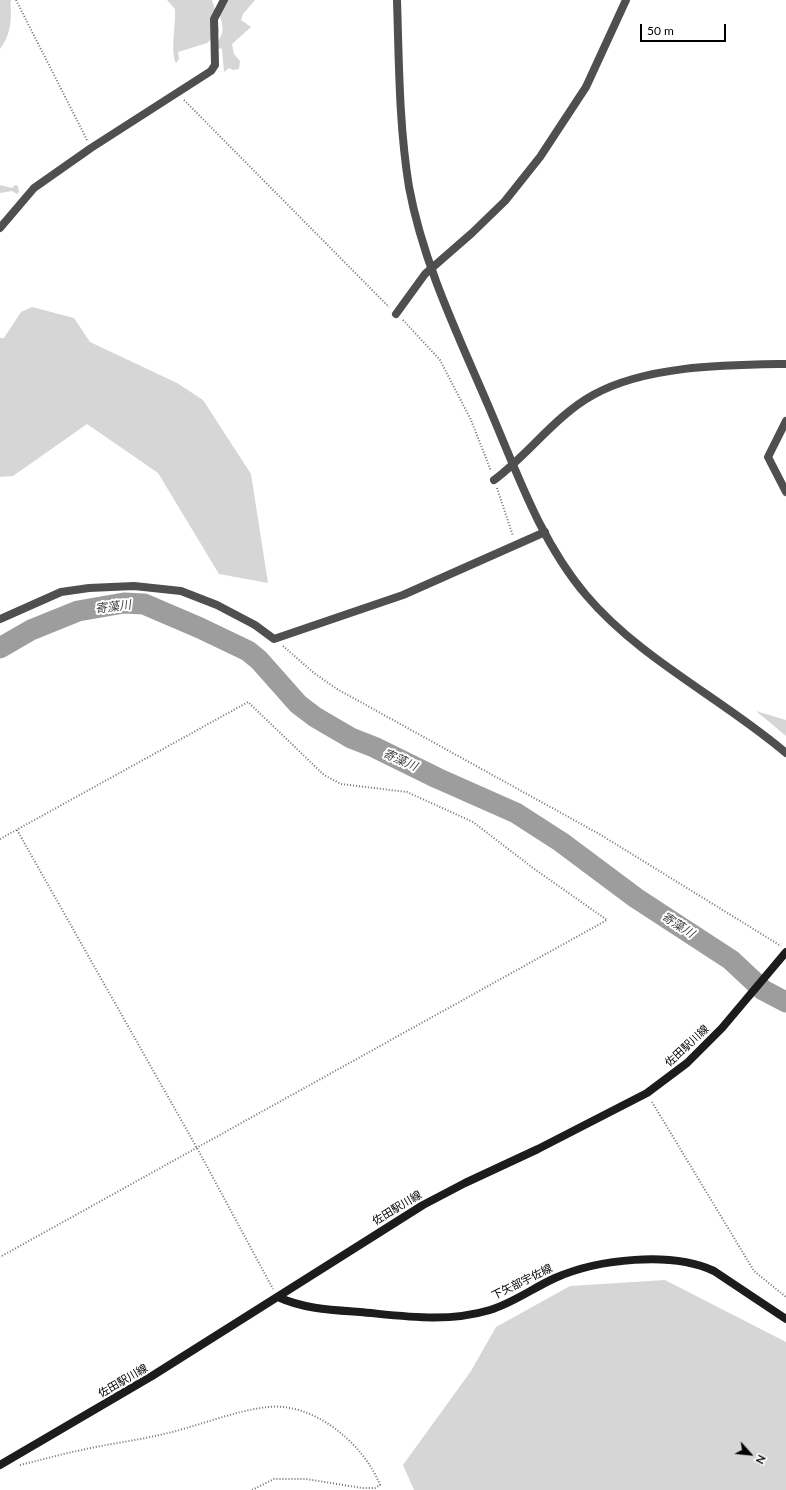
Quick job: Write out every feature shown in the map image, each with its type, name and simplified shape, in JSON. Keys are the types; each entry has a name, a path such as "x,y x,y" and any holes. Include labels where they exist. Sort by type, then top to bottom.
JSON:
{"main road":[{"name":"佐田駅川線","path":"0,1465 152,1376 423,1205 465,1183 538,1150 647,1093 687,1063 722,1028 785,952"},
{"name":"下矢部宇佐線","path":"278,1297 293,1304 312,1308 412,1317 450,1318 489,1310 510,1302 556,1278 594,1266 640,1259 674,1260 703,1266 714,1271 786,1319"}],"street":[{"path":"0,228 34,188 91,148 211,71 215,65 214,19 224,0"},
{"path":"397,0 404,148 410,188 431,268 514,465 545,532 566,570 587,596 611,620 668,666 765,735 786,753"},
{"path":"396,314 431,268 472,233 505,201 540,157 586,87 626,0"},
{"path":"494,480 514,465 567,414 593,395 621,384 676,370 786,364"},
{"path":"786,421 768,456 786,492"},
{"path":"0,619 61,592 89,588 134,586 181,590 217,605 255,625 274,639 403,595 545,532"}],"path":[{"path":"16,0 91,148"},
{"path":"178,93 440,360 471,420 494,480 516,545"},
{"path":"274,639 314,673 337,689 601,835 785,952"},
{"path":"0,839 248,702 324,775 341,784 407,792 473,822 533,868 607,920 0,1257"},
{"path":"17,830 197,1148 278,1297"},
{"path":"647,1093 754,1271 786,1297"},
{"path":"19,1466 82,1450 161,1435 268,1407 293,1409 321,1420 349,1438 375,1471 380,1485 375,1488 362,1488 306,1479 274,1479 252,1490"}],"shaded area":[{"path":"0,0 11,0 11,13 8,32 0,49"},
{"path":"167,0 212,0 217,16 219,32 207,43 178,52 179,59 176,63 173,53 175,9"},
{"path":"219,0 255,0 243,14 241,20 251,27 232,44 234,54 240,61 239,69 233,70 229,68 224,72 222,49 218,48 217,43 221,37 223,26 219,12"},
{"path":"0,185 12,188 15,185 18,186 19,192 17,194 12,191 0,193"},
{"path":"32,307 74,318 90,342 177,383 203,400 251,474 268,583 219,574 158,473 87,424 13,476 0,477 0,338 4,338 21,312"},
{"path":"756,711 786,720 786,736"},
{"path":"665,1280 786,1342 786,1490 414,1490 403,1465 471,1371 496,1327 570,1286"}],"waterway":[{"name":"寄藻川","path":"0,648 31,630 78,611 124,603 144,604 200,628 248,651 259,660 298,704 315,717 351,738 374,747 437,778 516,813 561,842 636,898 731,960 763,990 786,1002"}]}
